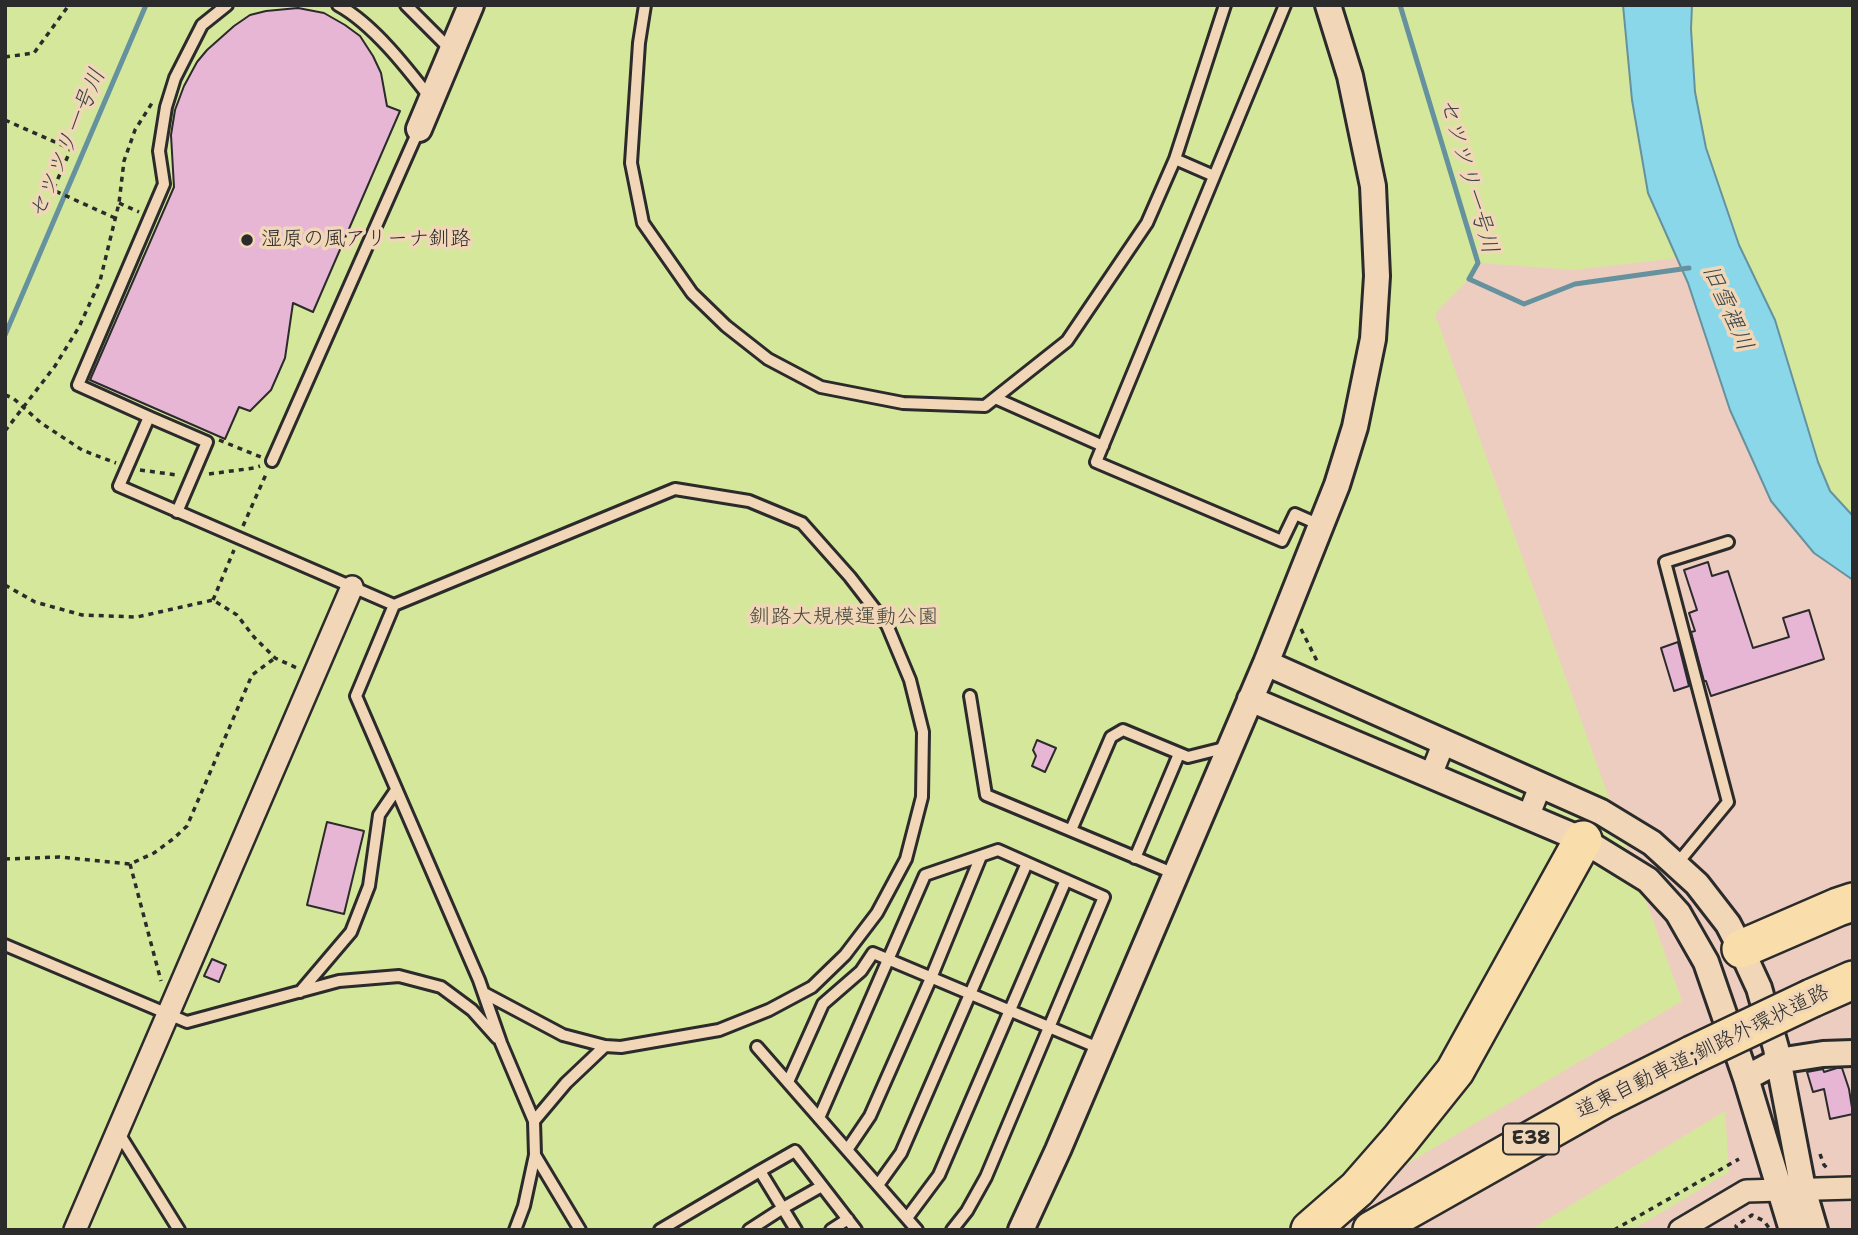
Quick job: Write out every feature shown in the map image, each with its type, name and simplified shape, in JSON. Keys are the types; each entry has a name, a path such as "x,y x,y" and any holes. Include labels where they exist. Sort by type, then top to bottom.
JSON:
{"highway":[{"path":"1310,1230 1357,1189 1455,1070 1592,826"},
{"path":"1741,949 1853,902"},
{"name":"道東自動車道;釧路外環状道路","path":"1372,1230 1604,1099 1695,1061 1814,1004 1853,980"},
{"name":"道東自動車道;釧路外環状道路","path":"1814,1004 1853,994"},
{"name":"道東自動車道;釧路外環状道路","path":"1404,1230 1695,1061"}],"street":[{"path":"419,129 471,5"},
{"path":"1021,1230 1053,1162 1266,663 1337,485 1355,427 1373,340 1377,275 1373,186 1350,76 1328,5"},
{"path":"75,1230 352,587"},
{"path":"1266,663 1541,784 1592,826 1648,880 1678,914 1706,962 1722,1004 1740,1066 1791,1189 1815,1230"},
{"path":"1250,699 1528,817 1592,826 1652,843 1697,884 1728,924 1759,988 1778,1061 1791,1189 1792,1230"},
{"path":"1431,775 1444,742"},
{"path":"1528,817 1541,784"},
{"path":"1706,962 1741,949"},
{"path":"1746,1078 1778,1061 1853,1053"},
{"path":"1680,1230 1746,1191 1853,1188"}],"lane":[{"path":"177,512 207,442 78,385 164,184 159,151 166,107 175,78 202,25 227,5"},
{"path":"338,5 397,57 432,99"},
{"path":"645,5 639,43 631,163 643,223 692,293 726,326 768,359 821,387 903,403 985,406 1068,341 1147,223 1175,159 1225,5"},
{"path":"1284,5 1096,462 1282,541 1295,514 1321,525"},
{"path":"413,8 452,51"},
{"path":"272,461 419,129"},
{"path":"1175,159 1214,176"},
{"path":"995,398 1103,446"},
{"path":"149,417 119,486 394,606"},
{"path":"484,993 563,1035 605,1046 621,1047 719,1030 769,1010 812,987 845,955 877,913 906,859 922,797 923,732 910,680 887,625 850,577 802,523 749,500 675,489 394,606 356,696 484,993 501,1043 534,1121 536,1155 524,1206 515,1230"},
{"path":"1676,865 1728,802 1665,562 1728,542"},
{"path":"970,696 986,795 1175,874"},
{"path":"1071,830 1111,737 1123,730 1188,757 1230,746"},
{"path":"1135,858 1179,754"},
{"path":"300,992 351,932 369,886 379,816 396,790"},
{"path":"820,1118 925,875 999,850 1104,897 986,1177 953,1230"},
{"path":"847,1150 870,1116 981,856"},
{"path":"878,1185 901,1153 1027,863"},
{"path":"907,1218 939,1175 1066,880"},
{"path":"5,945 187,1022 339,981 399,976 441,987 472,1010 501,1043"},
{"path":"788,1082 823,1004 861,971 873,953 1101,1049"},
{"path":"534,1121 566,1083 605,1046"},
{"path":"757,1047 917,1230"},
{"path":"118,1132 179,1230"},
{"path":"660,1230 794,1151 856,1230"},
{"path":"536,1155 580,1230"},
{"path":"761,1171 796,1230"},
{"path":"749,1230 822,1186"},
{"path":"831,1230 848,1219"}],"path":[{"path":"5,57 34,54 69,5"},
{"path":"5,431 55,366 79,327 100,281 119,204 124,161 135,130 159,92 175,78"},
{"path":"5,120 71,149 53,190 115,218"},
{"path":"119,204 150,216"},
{"path":"5,395 13,398"},
{"path":"207,442 217,440 272,461"},
{"path":"5,585 35,602 82,615 137,617 213,600 237,615 275,658 314,676"},
{"path":"1300,626 1322,673"},
{"path":"5,859 59,857 130,864 154,853 173,839 187,826 252,675 275,658"},
{"path":"130,864 169,1015"},
{"path":"1614,1230 1739,1159"},
{"path":"1729,1230 1737,1228 1752,1215 1764,1222 1770,1230"}],"green space":[{"name":"釧路大規模運動公園","path":"5,5 1623,5 1632,100 1648,193 1677,258 1574,270 1479,263 1469,279 1435,314 1682,1001 1295,1230 5,1230"},
{"path":"1692,5 1853,5 1853,516 1830,490 1818,462 1775,320 1739,245 1706,148 1695,92"},
{"path":"1725,1111 1729,1172 1632,1230 1530,1230"}],"water":[{"name":"旧雪裡川","path":"1623,5 1692,5 1695,92 1706,148 1739,245 1775,320 1818,462 1830,491 1853,516 1853,580 1814,553 1771,501 1730,410 1688,283 1648,193 1632,100"}],"building":[{"name":"湿原の風アリーナ釧路","path":"298,8 324,13 360,36 381,73 387,106 400,111 313,312 293,303 285,358 271,390 250,411 239,407 225,439 90,380 174,187 171,135 175,110 197,62 234,26 250,15"},
{"path":"1708,562 1712,576 1728,571 1753,648 1789,637 1783,618 1809,610 1824,659 1711,696 1704,681 1691,632 1695,631 1689,613 1697,610 1684,570"},
{"path":"1678,642 1689,686 1674,691 1661,648"},
{"path":"1037,740 1056,748 1045,772 1032,766"},
{"path":"327,822 364,831 344,914 307,905"},
{"path":"212,959 226,965 219,982 204,976"},
{"path":"1842,1068 1853,1114 1830,1119 1824,1089 1813,1092 1807,1072 1823,1069 1824,1072"}],"waterway":[{"name":"セツツリ一号川","path":"5,335 146,5"},
{"name":"セツツリ一号川","path":"1400,5 1478,263 1469,279 1524,304 1575,284 1689,268"}],"place":[{"name":"湿原の風アリーナ釧路","path":"247,240"}]}
